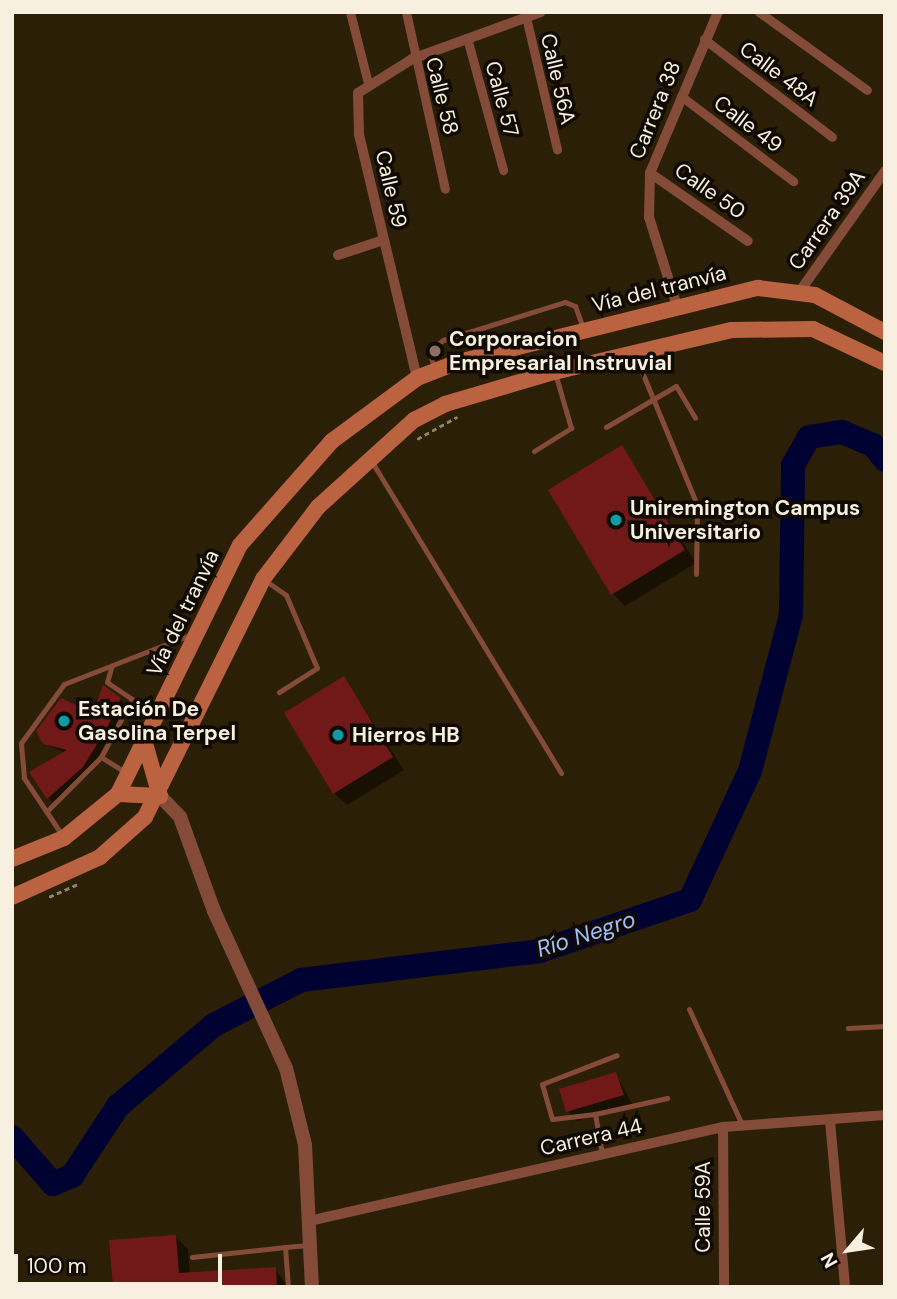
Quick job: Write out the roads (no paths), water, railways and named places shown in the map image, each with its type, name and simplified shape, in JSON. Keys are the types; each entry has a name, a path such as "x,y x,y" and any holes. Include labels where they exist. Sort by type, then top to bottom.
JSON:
{"main road":[{"name":"Vía del tranvía","path":"12,859 64,838 118,794 146,745 191,634 240,545 290,485 365,413 417,378 435,370 584,330 758,288 800,291 885,332"},
{"path":"12,897 100,857 160,796 232,633 263,579 318,508 368,457 445,404 633,350 732,330 794,327 835,336 885,363"},
{"path":"146,745 160,796"},
{"path":"118,794 160,796"}],"street":[{"path":"350,12 368,83 412,59 541,12"},
{"name":"Calle 58","path":"406,12 412,59 445,189"},
{"name":"Carrera 38","path":"677,306 649,217 650,173 718,12"},
{"path":"759,12 866,90"},
{"name":"Calle 56A","path":"526,17 557,149"},
{"name":"Calle 57","path":"467,38 503,170"},
{"name":"Calle 48A","path":"705,39 832,137"},
{"name":"Calle 59","path":"368,83 358,93 359,134 417,378"},
{"name":"Calle 49","path":"681,96 793,181"},
{"name":"Carrera 39A","path":"800,291 885,171"},
{"name":"Calle 50","path":"650,173 748,241"},
{"path":"338,254 384,240"},
{"path":"160,796 180,817 238,966 278,1051 299,1112 312,1287"},
{"name":"Carrera 44","path":"309,1222 723,1127 885,1115"},
{"path":"830,1121 845,1287"},
{"name":"Calle 59A","path":"723,1127 724,1287"}],"lane":[{"path":"435,370 429,352 443,340 565,302 575,306 584,330"},
{"path":"633,350 697,505 696,574"},
{"path":"534,452 571,428 554,372"},
{"path":"606,427 654,398 681,387 695,418"},
{"path":"368,457 561,774"},
{"path":"263,579 285,596 317,668 279,692"},
{"path":"64,838 24,778 21,743 64,684 111,668 191,634"},
{"path":"47,811 102,757 132,699 107,682 111,668"},
{"path":"102,757 130,775"},
{"path":"689,1009 742,1125"},
{"path":"848,1028 885,1026"},
{"path":"617,1055 542,1084 552,1119 595,1114 667,1098"},
{"path":"595,1114 602,1154"},
{"path":"192,1257 310,1245"},
{"path":"285,1247 288,1287"}],"waterway":[{"name":"Río Negro","path":"12,1137 53,1184 72,1176 118,1106 214,1025 301,980 540,951 690,900 750,771 791,615 793,465 809,437 842,432 873,445 885,460"}],"place":[{"name":"Corporacion Empresarial Instruvial","path":"435,351"},
{"name":"Uniremington Campus Universitario","path":"616,520"},
{"name":"Estación De Gasolina Terpel","path":"64,721"},
{"name":"Hierros HB","path":"338,735"}]}
